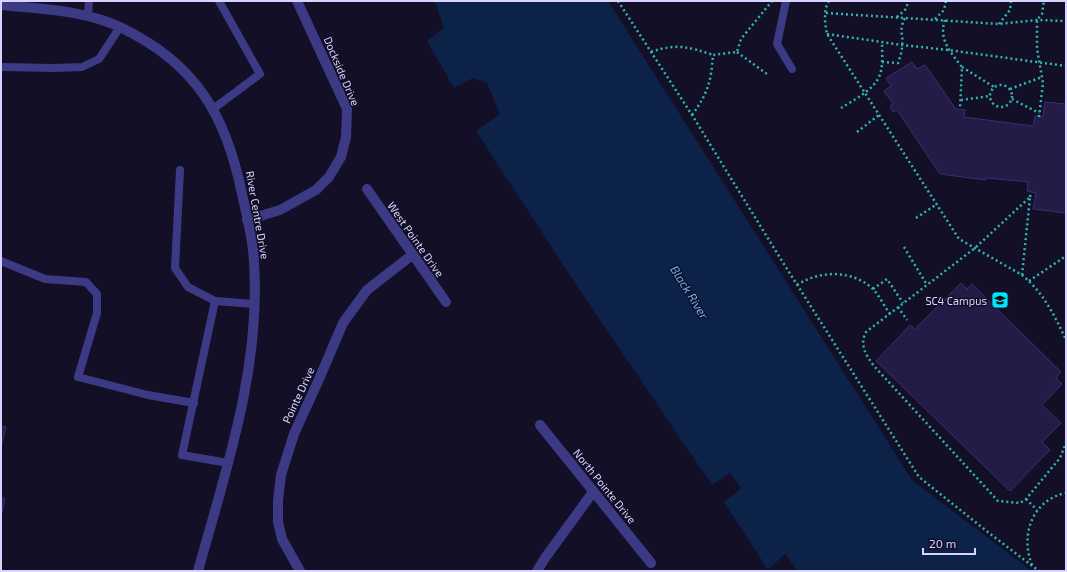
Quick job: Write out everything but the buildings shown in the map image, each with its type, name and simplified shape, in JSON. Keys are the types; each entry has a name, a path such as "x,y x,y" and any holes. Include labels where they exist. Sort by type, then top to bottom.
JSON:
{"street":[{"name":"Dockside Drive","path":"247,220 280,210 316,190 329,178 341,157 346,137 347,109 297,1"},
{"name":"River Centre Drive","path":"1,5 88,16 120,28 144,40 176,63 195,83 214,109 226,136 236,166 254,260 253,332 246,390 228,463 198,571"},
{"name":"West Pointe Drive","path":"367,189 446,302"},
{"name":"Pointe Drive","path":"300,571 282,539 278,522 278,500 281,475 294,434 343,323 367,290 412,255"},
{"name":"North Pointe Drive","path":"540,425 651,563"},
{"path":"537,571 593,492"}],"lane":[{"path":"88,16 89,1"},
{"path":"214,109 260,74 219,1"},
{"path":"786,1 777,44 792,69"},
{"path":"1,67 82,67 99,59 120,28"},
{"path":"180,170 175,268 188,287 216,301 254,304"},
{"path":"1,261 45,279 86,282 97,294 97,313 78,377 148,395 194,403"},
{"path":"216,301 182,454 228,463"}],"path":[{"path":"618,1 692,115 797,285 919,477 1039,571"},
{"path":"737,52 741,39 772,1"},
{"path":"829,1 827,4 825,24 827,34 959,239 1029,280 1041,294 1056,318 1066,340"},
{"path":"897,17 905,10 909,1"},
{"path":"935,19 944,10 946,1"},
{"path":"999,24 1010,10 1011,1"},
{"path":"1039,117 1043,83 1037,48 1038,20 1042,14 1044,1"},
{"path":"826,13 999,24 1038,20 1066,22"},
{"path":"882,62 898,63 902,45 902,26 906,18"},
{"path":"945,20 943,33 948,50 962,67 994,87 1003,85 1007,86 1012,94 1010,103 1000,107 995,105 990,96 994,87"},
{"path":"827,34 1066,66"},
{"path":"841,108 865,93 878,79 882,62 882,42"},
{"path":"651,52 665,46 691,47 713,55 737,52 766,74"},
{"path":"692,115 702,101 711,80 713,55"},
{"path":"960,109 962,100 962,67"},
{"path":"1010,89 1042,77"},
{"path":"962,100 990,96"},
{"path":"1012,99 1039,112"},
{"path":"857,132 879,115"},
{"path":"1022,275 1031,192"},
{"path":"1030,197 975,248 866,332 863,337 864,351 874,366 998,501 1020,503 1026,499 1060,458 1066,443"},
{"path":"916,218 936,204"},
{"path":"904,247 927,285"},
{"path":"1029,280 1066,256"},
{"path":"797,285 812,277 839,274 862,282 873,289 890,314"},
{"path":"873,289 887,279 903,303"},
{"path":"898,307 907,320"},
{"path":"1032,566 1027,550 1032,519 1037,510 1049,500 1066,493"},
{"path":"1026,499 1037,510"}],"water":[{"name":"Black River","path":"435,1 608,1 912,480 1032,571 796,571 797,570 785,554 768,570 724,502 741,488 730,473 712,485 581,292 476,131 500,114 487,83 473,78 454,88 427,41 444,28"}],"place":[{"name":"SC4 Campus","path":"1000,300"}]}
